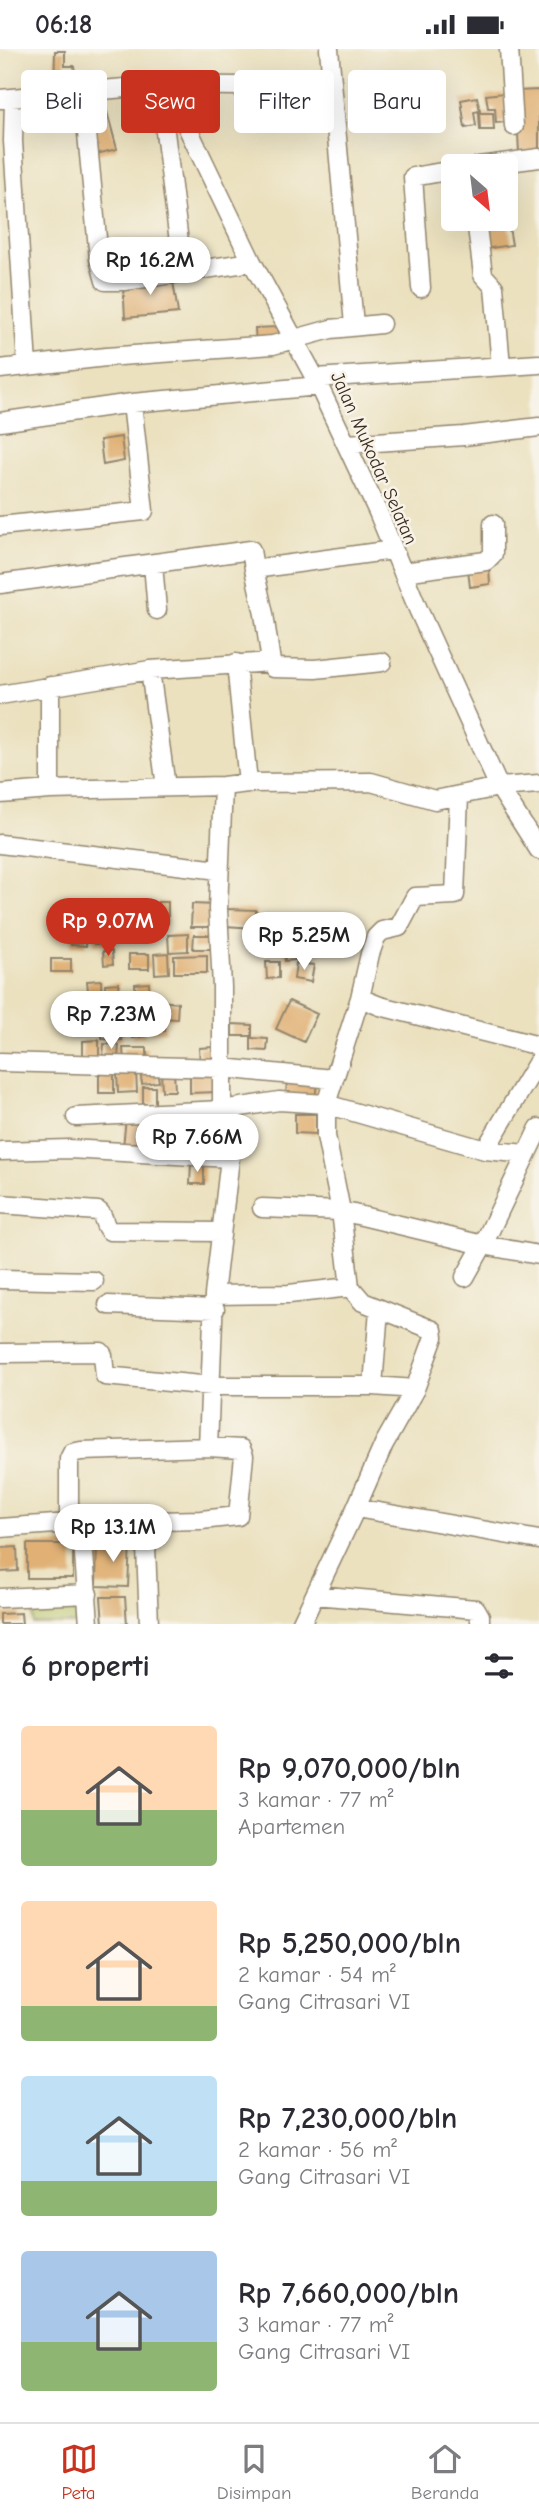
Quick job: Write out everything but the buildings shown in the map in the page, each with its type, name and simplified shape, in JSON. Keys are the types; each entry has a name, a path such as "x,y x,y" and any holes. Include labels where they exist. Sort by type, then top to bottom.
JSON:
{"street":[{"path":"329,49 354,325"},
{"path":"509,49 514,126"},
{"path":"7,99 13,141 27,366"},
{"path":"87,133 103,279 125,281 252,262"},
{"path":"168,133 183,273"},
{"name":"Jalan Mukodar Selatan","path":"187,133 347,444 499,787 539,850"},
{"path":"518,161 539,158"},
{"path":"421,288 413,177 441,172"},
{"path":"478,231 483,275 494,287 501,366"},
{"path":"0,369 106,357 273,345 354,325 380,324"},
{"path":"0,422 132,403 317,382 539,365"},
{"path":"0,526 144,511 132,403"},
{"path":"347,444 539,428"},
{"path":"403,572 486,561 493,554 493,524"},
{"path":"0,584 251,550 273,668 314,669 382,662"},
{"path":"254,569 393,550"},
{"path":"153,564 157,610"},
{"path":"0,695 150,670 271,662"},
{"path":"236,663 248,783"},
{"path":"150,670 166,787"},
{"path":"50,686 51,790"},
{"path":"0,794 248,783 372,782 428,799 459,796 499,787 539,784"},
{"path":"208,1447 214,1302 230,1158 228,1109 222,1068 219,870 223,786"},
{"path":"301,1624 384,1444 415,1388 435,1333 363,1302 350,1287 341,1211 326,1136 326,1104 360,998 376,937 382,931 399,927 415,897 455,895 459,796"},
{"path":"0,844 219,870"},
{"path":"360,998 380,1006 539,1046"},
{"path":"485,1150 539,1060"},
{"path":"0,1062 222,1068 333,1079"},
{"path":"76,1117 228,1109 279,1101 326,1104 485,1150 526,1154"},
{"path":"465,1277 539,1128"},
{"path":"1,1151 69,1149 230,1158"},
{"path":"0,1204 99,1210 106,1228 110,1231 221,1232"},
{"path":"262,1207 341,1211 483,1245 539,1255"},
{"path":"0,1279 94,1281"},
{"path":"108,1305 214,1302 350,1287"},
{"path":"373,1386 379,1309"},
{"path":"0,1353 101,1352 104,1376 212,1386 415,1388"},
{"path":"0,1528 75,1525 145,1521 201,1520 238,1516 244,1456 241,1449 208,1447 72,1453 69,1459 75,1525 88,1594 89,1624"},
{"path":"356,1508 539,1540"},
{"path":"145,1521 149,1624"},
{"path":"0,1598 88,1594"},
{"path":"315,1595 475,1609 480,1616 480,1624"}],"green space":[{"path":"33,1603 79,1605 79,1624 33,1624"}]}
